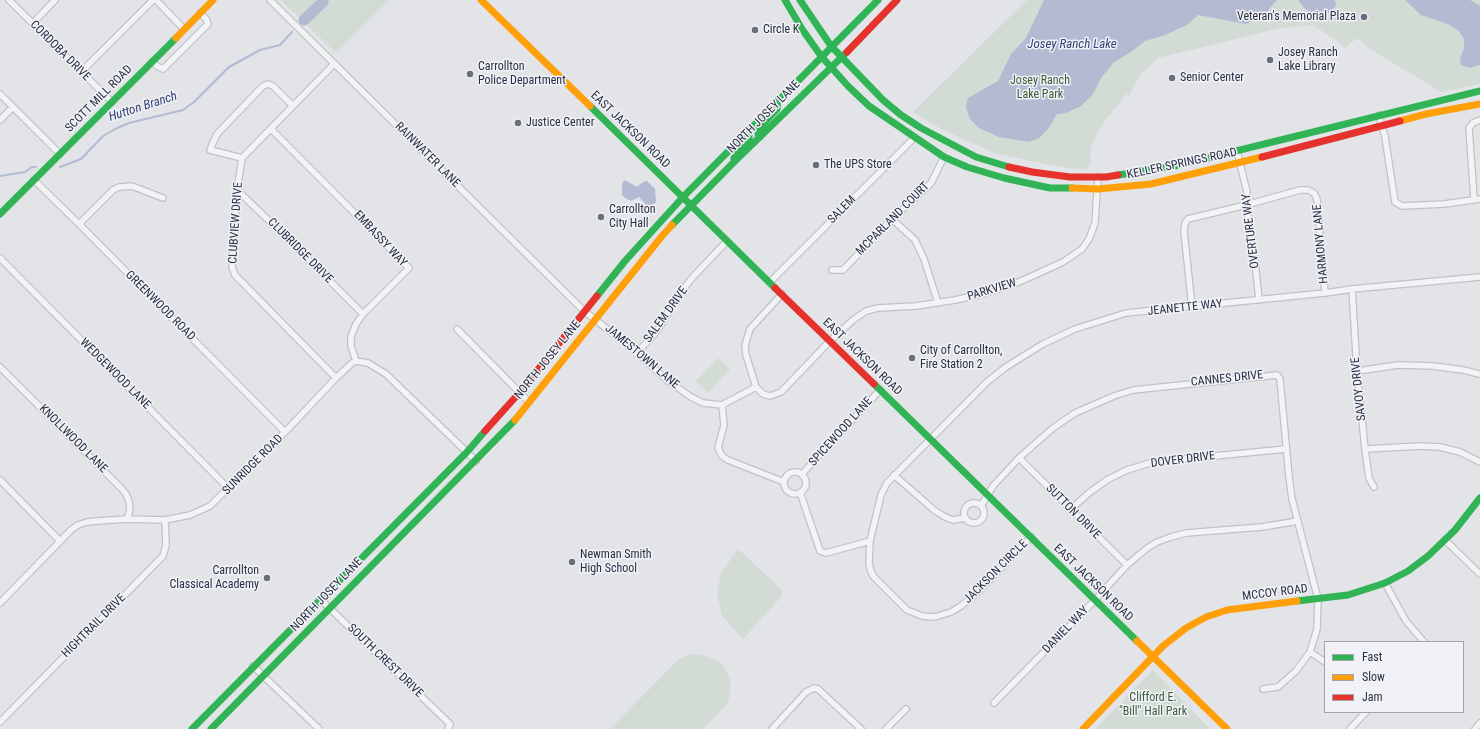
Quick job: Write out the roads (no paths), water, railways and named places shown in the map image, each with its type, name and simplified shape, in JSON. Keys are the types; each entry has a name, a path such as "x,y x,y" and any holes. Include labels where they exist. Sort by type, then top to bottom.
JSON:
{"main road":[{"name":"SCOTT MILL ROAD","path":"0,214 213,0"},
{"name":"EAST JACKSON ROAD","path":"481,0 1227,729"},
{"name":"KELLER SPRINGS ROAD","path":"785,0 802,29 830,67 869,106 914,138 944,157 967,167 1004,178 1050,188 1098,190 1151,184 1240,163 1426,114 1480,104"},
{"name":"KELLER SPRINGS ROAD","path":"800,0 831,46 883,100 921,128 976,157 1032,172 1062,176 1106,177 1175,166 1480,91"},
{"name":"NORTH JOSEY LANE","path":"192,729 467,452 520,392 625,261 683,197 778,99 878,0"},
{"name":"NORTH JOSEY LANE","path":"210,729 512,423 662,236 734,162 842,57 897,0"},
{"path":"760,137 758,134 760,128 777,109 778,99"},
{"path":"914,138 921,128"},
{"path":"734,162 734,156 748,140 750,135 749,129"},
{"name":"MCCOY ROAD","path":"1083,729 1173,637 1186,628 1206,617 1227,610 1348,594 1385,583 1408,571 1445,540 1480,498"}],"street":[{"name":"CORDOBA DRIVE","path":"9,0 112,102"},
{"path":"32,23 55,0"},
{"path":"81,72 154,0 184,29"},
{"name":"RAINWATER LANE","path":"270,0 584,311"},
{"path":"152,62 163,68 208,24 206,19 200,13"},
{"path":"293,106 273,86 268,84 263,86 217,134 210,150 242,158 270,129 293,106 334,64"},
{"path":"0,94 60,154"},
{"path":"0,120 13,107"},
{"path":"1379,115 1395,202 1402,206 1444,204 1477,199 1469,128 1473,123 1480,120"},
{"name":"EMBASSY WAY","path":"270,129 409,268 363,314 356,324 351,336 351,346 356,361"},
{"name":"SALEM","path":"770,282 914,138"},
{"name":"OVERTURE WAY","path":"1237,151 1247,192 1246,205 1254,252 1258,300"},
{"name":"MCPARLAND COURT","path":"832,270 842,270 931,182 944,157"},
{"name":"CLUBVIEW DRIVE","path":"242,158 237,190 232,267 235,275 336,378"},
{"name":"PARKVIEW","path":"756,387 763,394 770,396 781,392 830,341 853,320 866,311 878,308 938,303 986,293 1019,282 1063,262 1082,249 1089,239 1095,223 1098,177"},
{"name":"GREENWOOD ROAD","path":"34,180 286,432"},
{"path":"79,224 113,190 119,186 132,186 163,198"},
{"name":"CLUBRIDGE DRIVE","path":"237,190 363,314"},
{"name":"HARMONY LANE","path":"1246,205 1300,190 1308,190 1314,193 1317,199 1325,293"},
{"path":"1192,307 1184,231 1185,223 1188,220 1246,205"},
{"path":"892,220 915,240 924,259 938,303"},
{"name":"SALEM DRIVE","path":"636,354 661,325 674,301 727,241"},
{"name":"WEDGEWOOD LANE","path":"0,258 229,489"},
{"name":"JEANETTE WAY","path":"929,438 986,382 1006,367 1043,344 1075,329 1126,313 1480,277"},
{"name":"SAVOY DRIVE","path":"1352,289 1357,371 1365,449 1369,478 1374,487"},
{"path":"782,294 750,329 745,345 746,355 756,387 722,405 724,425 718,448 722,456 728,460 784,482 788,490 794,493 800,492 820,551 826,553 870,541"},
{"name":"JAMESTOWN LANE","path":"584,311 661,376 691,397 703,403 722,405"},
{"path":"457,329 529,402"},
{"path":"356,361 368,363 386,374 476,461"},
{"name":"SUNRIDGE ROAD","path":"0,602 60,541 78,525 87,522 127,519 165,520 190,515 210,506 286,432 336,378 356,361"},
{"path":"1357,371 1398,365 1432,366 1480,374"},
{"name":"KNOLLWOOD LANE","path":"0,367 121,488 129,501 130,510 127,519"},
{"name":"CANNES DRIVE","path":"981,506 993,486 1019,458 1053,428 1075,412 1133,390 1277,375 1280,379 1290,486 1318,599 1317,629 1310,652 1296,671 1278,687 1263,689"},
{"name":"SPICEWOOD LANE","path":"802,474 880,390"},
{"name":"JACKSON CIRCLE","path":"929,438 887,483 881,495 870,541 869,564 871,572 874,577 907,610 922,616 935,617 951,612 977,593 1031,537"},
{"path":"1365,449 1421,446 1440,448 1460,452 1480,462"},
{"name":"DOVER DRIVE","path":"1070,510 1090,492 1107,480 1127,470 1153,462 1286,449"},
{"name":"SUTTON DRIVE","path":"1019,458 1127,565"},
{"name":"SPICEWOOD LANE","path":"784,482 787,476 793,472 800,472 806,480 805,487 800,492"},
{"path":"894,475 934,510 953,520 964,518 972,524 981,521 984,515 981,506 974,503 968,505 964,511 964,518"},
{"path":"0,480 60,541"},
{"name":"HIGHTRAIL DRIVE","path":"0,722 163,556 166,545 165,520"},
{"name":"DANIEL WAY","path":"994,703 1095,600 1127,565 1146,549 1171,537 1186,533 1262,528 1298,521"},
{"path":"1445,540 1480,574"},
{"path":"1385,583 1406,621 1423,641"},
{"name":"SOUTH CREST DRIVE","path":"320,599 331,608 449,726"},
{"path":"1310,652 1324,661"},
{"path":"254,666 319,729"},
{"path":"772,729 806,692 814,688 818,689 861,729"},
{"path":"886,729 906,709"},
{"path":"1350,729 1365,713"},
{"path":"1475,729 1480,724"}],"water":[{"name":"Josey Ranch Lake","path":"1044,0 1277,0 1262,17 1246,24 1198,15 1187,25 1165,35 1145,41 1131,52 1114,62 1101,78 1093,94 1081,106 1066,113 1057,114 1048,129 1039,138 1029,142 999,137 979,128 970,119 966,107 968,98 998,81 1011,54 1026,38"},
{"path":"1298,0 1335,0 1336,6 1326,15 1312,13 1305,9"},
{"path":"1405,0 1470,0 1480,6 1480,65 1470,68 1461,65 1460,58 1464,48 1464,39 1460,32 1450,25 1421,15"},
{"path":"625,180 637,187 643,182 647,181 655,189 656,202 653,205 647,206 639,197 631,201 625,198 622,195 622,186"}],"waterway":[{"name":"Hutton Branch","path":"304,20 323,2 323,0"},
{"name":"Hutton Branch","path":"60,167 81,159 103,136 117,128 129,123 183,110 194,102 229,67 260,50 280,45 292,32"},
{"name":"Hutton Branch","path":"0,176 25,172 32,167 36,167"}],"place":[{"name":"Veteran's Memorial Plaza","path":"1364,17"},
{"name":"Circle K","path":"755,30"},
{"name":"Josey Ranch Lake Library","path":"1270,60"},
{"name":"Carrollton Police Department","path":"470,74"},
{"name":"Senior Center","path":"1172,78"},
{"name":"Justice Center","path":"518,123"},
{"name":"The UPS Store","path":"816,165"},
{"name":"Carrollton City Hall","path":"601,217"},
{"name":"City of Carrollton, Fire Station 2","path":"912,358"},
{"name":"Newman Smith High School","path":"572,562"},
{"name":"Carrollton Classical Academy","path":"267,578"}],"park label":[{"name":"Josey Ranch Lake Park","path":"1040,88"},
{"name":"Clifford E. \"Bill\" Hall Park","path":"1153,705"}]}
